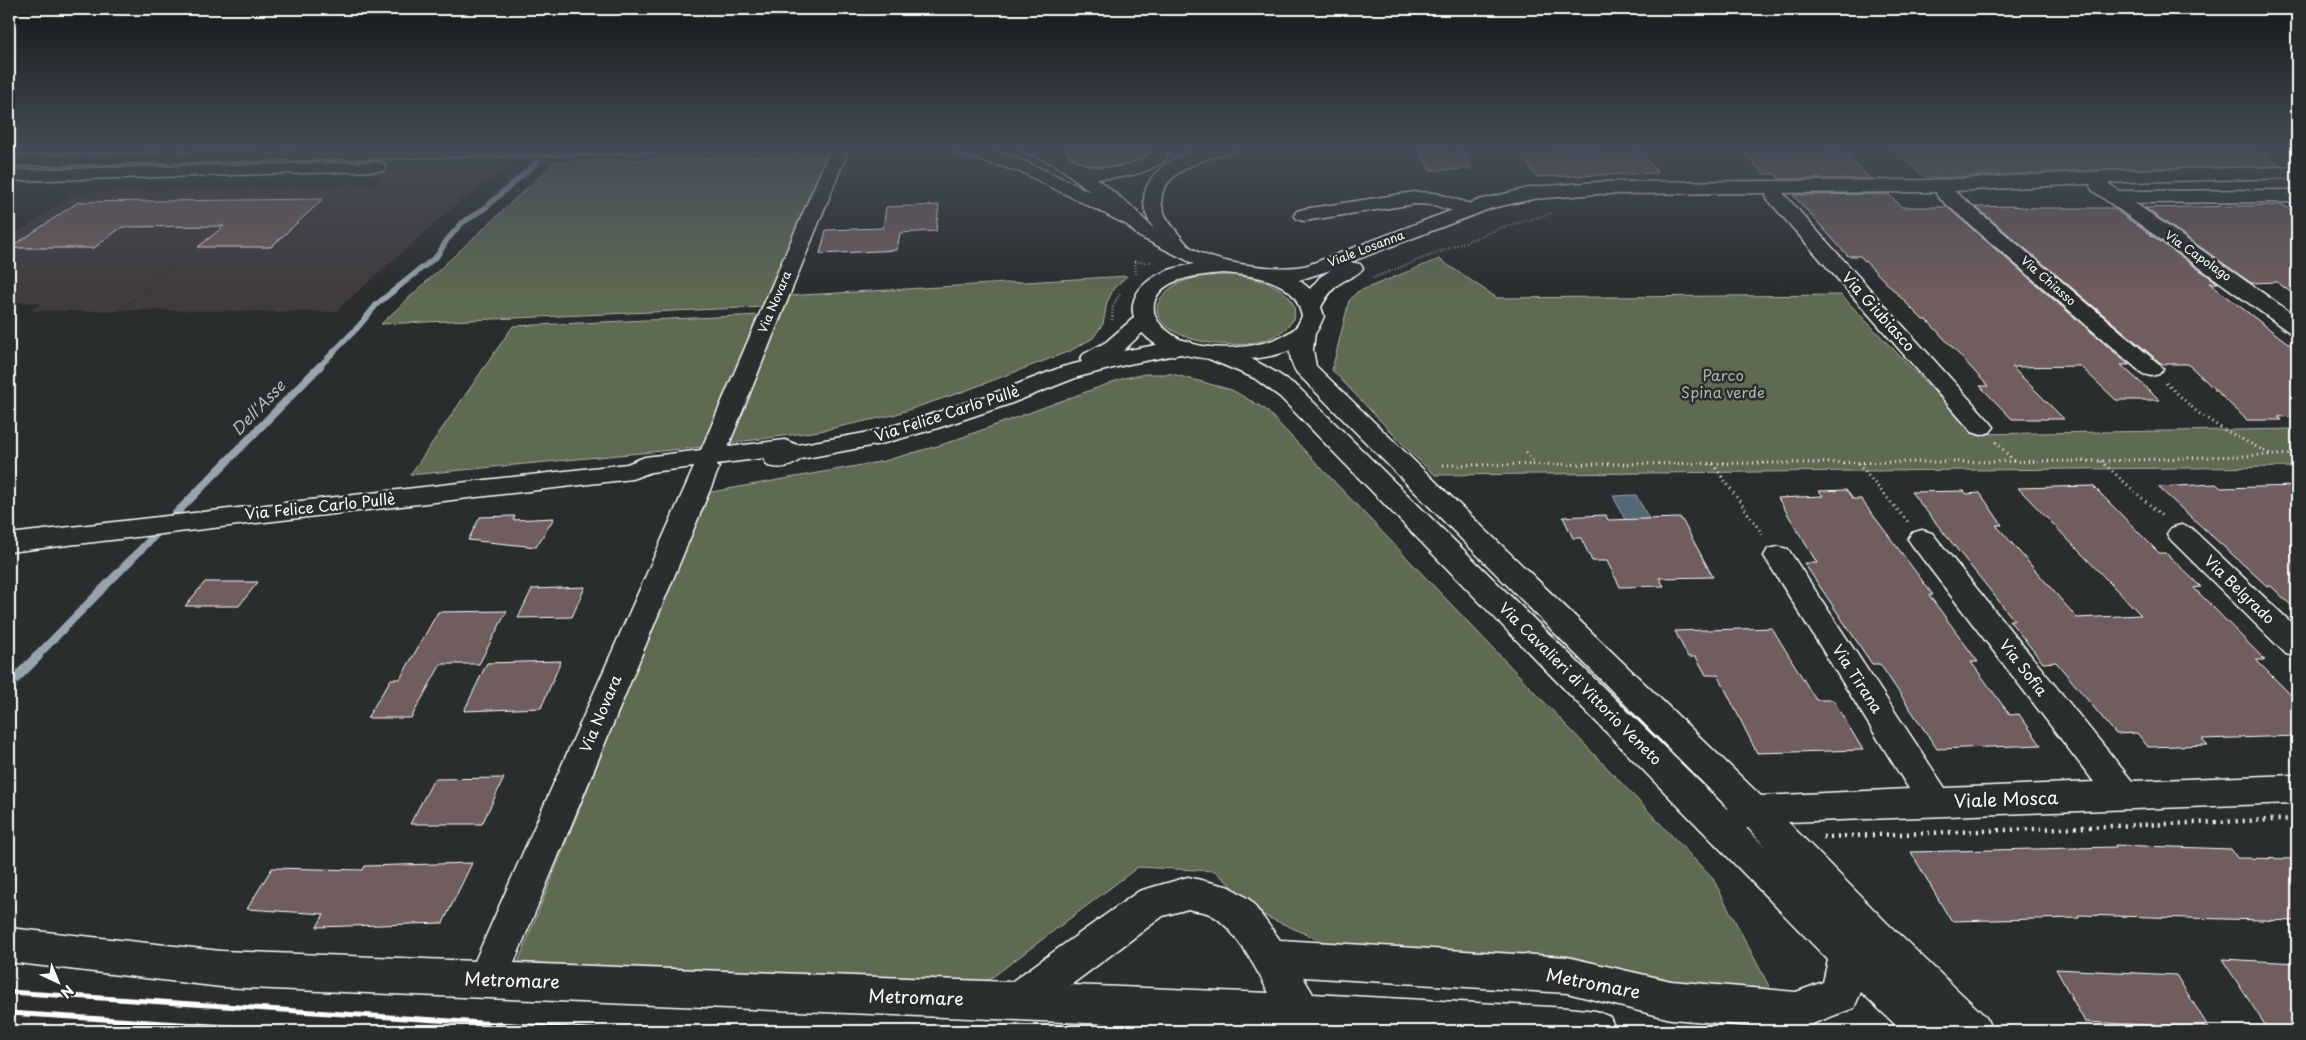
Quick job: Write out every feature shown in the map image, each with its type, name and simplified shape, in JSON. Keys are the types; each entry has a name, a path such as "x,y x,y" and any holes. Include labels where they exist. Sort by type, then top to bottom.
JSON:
{"street":[{"name":"Via Novara","path":"495,961 820,197"},
{"path":"1085,197 1135,221 1194,256 1222,268"},
{"path":"1106,197 1135,221"},
{"path":"1119,197 1119,200 1135,221 1155,260 1156,270 1142,312 1145,320"},
{"path":"1152,197 1151,201 1155,213 1180,248"},
{"name":"Viale Losanna","path":"1269,274 1298,274 1315,269 1470,210 1520,197"},
{"name":"Viale Losanna","path":"1307,318 1320,288 1334,276 1499,211 1543,201 1596,197"},
{"name":"Via Giubiasco","path":"1775,197 1981,427"},
{"name":"Via Chiasso","path":"1949,197 2151,369"},
{"name":"Via Capolago","path":"2113,197 2297,327"},
{"path":"1304,215 1415,198 1436,199 1470,210"},
{"path":"1147,295 1161,282 1176,275 1195,270 1222,268 1269,274 1300,290 1307,318"},
{"name":"Via Cavalieri di Vittorio Veneto","path":"1145,320 1159,335 1183,347 1217,354 1235,355 1268,350 1283,345 1307,318"},
{"name":"Via Cavalieri di Vittorio Veneto","path":"1307,318 1301,350 1305,368 1754,811 1931,1031"},
{"name":"Via Felice Carlo Pullè","path":"1070,372 1114,347 1145,320"},
{"name":"Via Felice Carlo Pullè","path":"9,543 632,471 643,475 708,462 786,459 793,452 872,439 926,424 998,400 1070,372 1128,357 1183,347"},
{"name":"Via Cavalieri di Vittorio Veneto","path":"1217,354 1262,373 1289,392 1717,822 1861,945 1972,1031"},
{"name":"Via Belgrado","path":"2181,534 2297,646"},
{"name":"Via Sofia","path":"1922,539 2124,796"},
{"name":"Via Tirana","path":"1778,556 1936,803"},
{"name":"Viale Mosca","path":"1717,822 1754,811 2297,789"},
{"path":"1016,1002 1152,903 1188,893 1217,899 1237,912 1270,956 1302,1014"},
{"name":"Metromare","path":"9,945 221,969 1302,1014 1568,1027 1596,1031"},
{"name":"Metromare","path":"1270,956 1568,975 1671,1000 1796,1011 1840,995 1861,945"}],"path":[{"path":"1367,280 1503,227 1558,213"},
{"path":"2151,369 2197,412 2221,428 2270,454"},
{"path":"1526,452 1535,464"},
{"path":"1443,465 1857,464 2101,461 2297,454"},
{"path":"2101,461 2181,534"},
{"path":"1713,463 1778,556"},
{"path":"1857,464 1922,539"},
{"path":"1820,838 2297,819"}],"shaded area":[{"path":"71,197 175,197 173,198 466,197 335,312 121,310 189,252 119,311 31,311 41,303 9,302 9,238"}],"green space":[{"path":"518,197 810,197 763,307 381,324"},
{"name":"Parco Spina verde","path":"1439,259 1497,298 1841,295 1975,434 2297,429 2297,467 1435,475 1411,453 1332,370 1349,301 1357,292"},
{"path":"1233,275 1265,282 1286,294 1293,303 1294,309 1294,315 1290,324 1273,337 1250,343 1224,344 1199,341 1177,333 1162,322 1157,308 1165,293 1172,287 1197,278"},
{"path":"1127,276 1114,288 1107,302 1103,324 1093,338 1070,351 962,392 893,415 820,431 723,444 786,296"},
{"path":"760,315 703,447 410,475 513,326"},
{"path":"1145,374 1172,374 1232,390 1265,409 1713,879 1773,994 1326,943 1265,916 1215,871 1138,867 982,985 517,965 706,493 884,461 941,445 1124,378"}],"water":[{"path":"1636,495 1654,528 1630,529 1613,496"}],"building":[{"path":"1794,197 1891,197 1902,207 1947,207 2129,365 2121,365 2160,400 2116,400 2080,366 2012,367 2064,419 2012,419 1980,386 1988,386 1927,320 1923,320 1860,256 1848,256"},
{"path":"323,199 271,247 198,247 224,226 122,227 94,248 10,248 78,202"},
{"path":"939,205 936,231 900,233 897,250 820,254 826,230 883,228 886,207"},
{"path":"2283,205 2297,214 2297,297 2277,282 2251,283 2145,208"},
{"path":"1976,207 2113,208 2218,283 2209,283 2297,350 2297,416 2278,417 2282,420 2247,420 2188,364 2162,364"},
{"path":"2216,484 2221,488 2297,486 2297,611 2158,487"},
{"path":"2093,486 2159,553 2166,553 2201,587 2194,588 2265,660 2256,660 2297,701 2297,736 2202,739 2208,745 2148,747 2137,733 2116,734 2056,662 2043,663 2009,620 2014,620 1911,492 1964,491 1967,494 1980,493 2002,525 1996,525 2077,618 2141,615 2018,488"},
{"path":"1846,490 1853,499 1861,499 1933,595 1929,595 1978,662 1971,662 2010,715 2019,714 2041,745 1937,749 1880,664 1872,664 1804,563 1817,563 1778,498 1823,496 1819,491"},
{"path":"1606,515 1608,520 1681,518 1713,577 1659,578 1664,586 1620,587 1607,561 1592,561 1581,538 1573,538 1563,517"},
{"path":"515,516 513,520 554,518 536,547 468,540 480,517"},
{"path":"205,582 258,582 239,606 185,606"},
{"path":"585,587 572,617 518,618 532,589"},
{"path":"507,611 479,664 441,664 411,718 367,718 391,679 400,679 438,612"},
{"path":"1772,628 1816,700 1833,700 1863,750 1757,753 1718,675 1706,675 1696,657 1688,657 1675,631"},
{"path":"561,661 541,708 464,711 487,663"},
{"path":"504,778 482,824 410,824 434,779"},
{"path":"2115,845 2231,849 2237,858 2297,859 2297,921 2079,915 2079,918 1951,921 1911,852 2116,847"},
{"path":"472,863 443,923 317,927 324,914 247,909 272,868 363,870 365,866"},
{"path":"2222,959 2297,963 2297,1031 2269,1031"},
{"path":"2056,969 2176,975 2209,1028 2085,1022"}],"waterway":[{"name":"Dell'Asse","path":"319,367 359,326 377,304 437,256 447,240 462,223 485,208 498,197"},
{"name":"Dell'Asse","path":"36,657 320,366"},
{"name":"Dell'Asse","path":"9,685 38,656"}],"railway":[{"path":"9,992 604,1031"},
{"path":"9,1013 288,1031"}]}
